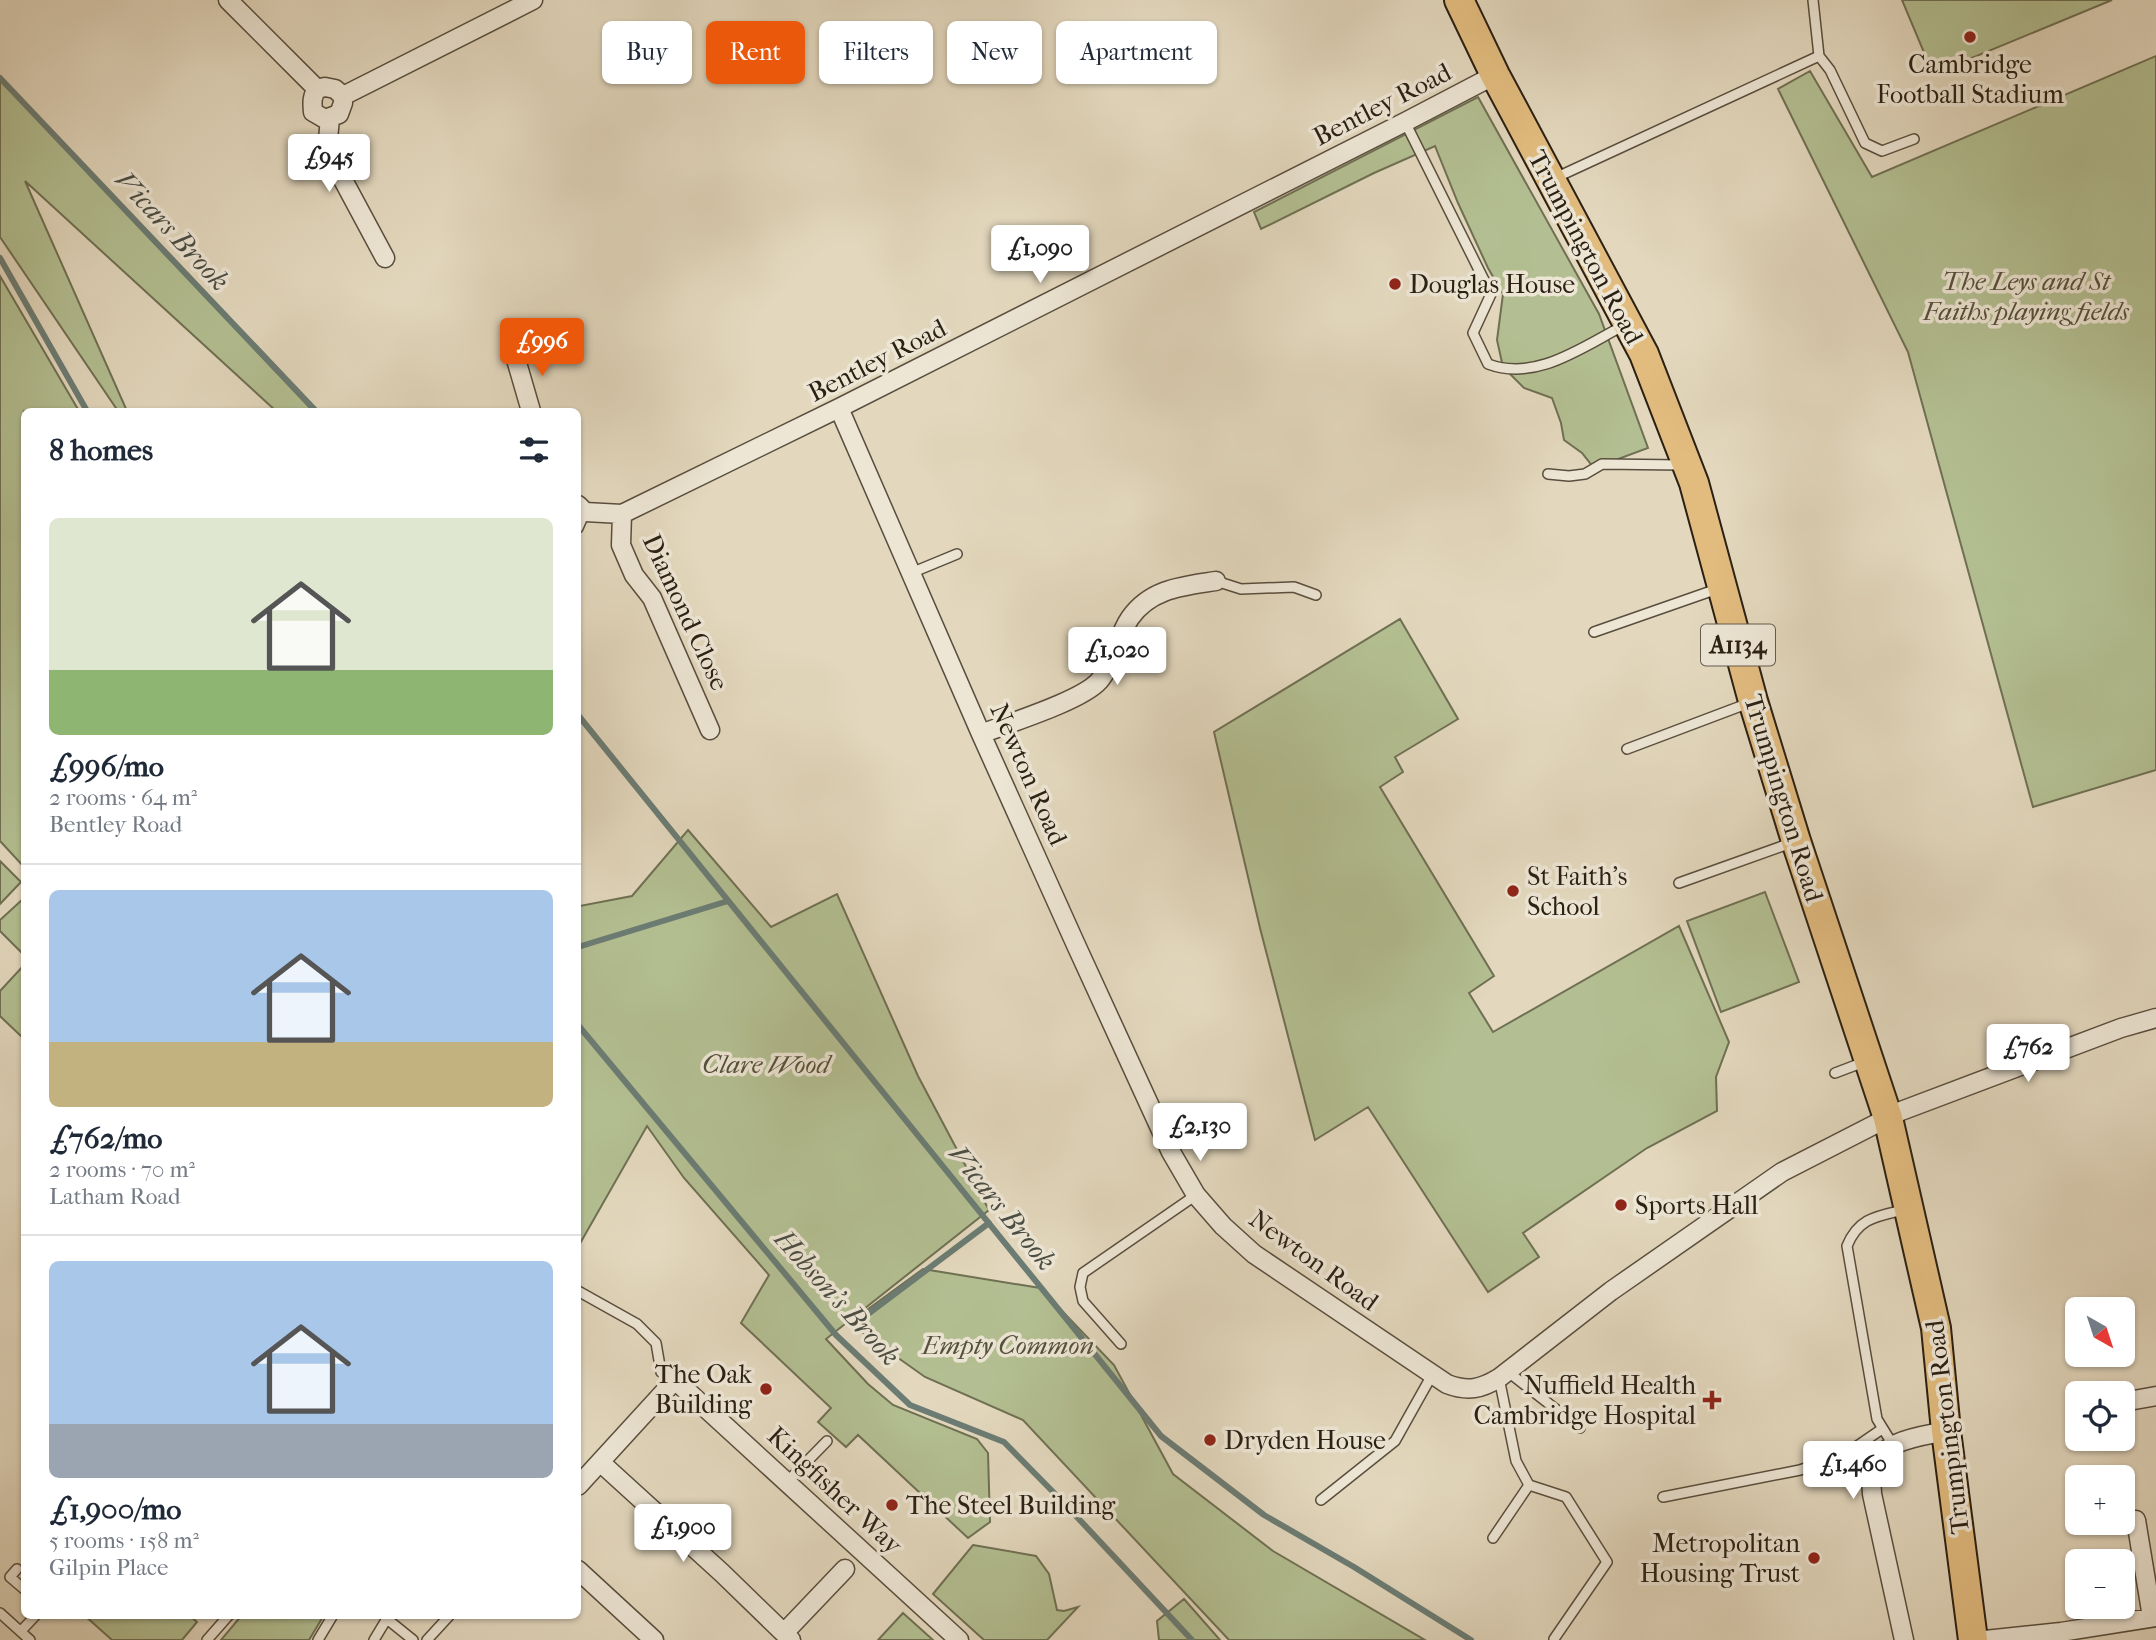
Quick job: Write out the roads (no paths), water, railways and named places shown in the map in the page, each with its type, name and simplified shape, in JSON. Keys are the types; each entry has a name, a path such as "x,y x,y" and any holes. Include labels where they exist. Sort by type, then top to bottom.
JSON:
{"main road":[{"name":"Trumpington Road","path":"1459,0 1495,75 1644,354 1693,483 1721,588 1796,841 1888,1118 1937,1328 1946,1431 1973,1640"}],"street":[{"path":"228,0 317,89"},
{"path":"343,96 533,0"},
{"name":"Bentley Road","path":"581,515 622,514 839,408 1495,75"},
{"path":"317,89 335,89 343,96 344,103 339,114 325,119 313,111 313,95 317,89"},
{"path":"330,118 327,150 384,258"},
{"path":"515,356 530,408"},
{"name":"Newton Road","path":"839,408 981,734 1171,1152 1196,1195 1223,1226 1254,1254 1447,1384 1462,1390 1486,1386 1611,1291 1782,1172 1888,1118 2121,1028 2156,1018"},
{"name":"Diamond Close","path":"622,514 621,545 634,575 652,598 710,730"},
{"path":"981,734 1083,693 1098,681 1113,657 1130,618 1148,601 1166,590 1216,581"},
{"path":"581,1483 675,1380"},
{"name":"Kingfisher Way","path":"675,1380 959,1640"},
{"path":"2135,1400 2156,1396"},
{"path":"1904,1640 1872,1494 1871,1473 1880,1455 1893,1445 1911,1438 1946,1431"},
{"path":"600,1462 788,1637 845,1569"},
{"path":"1985,1640 2066,1636 2154,1617 2136,1520"},
{"path":"581,1573 654,1640"},
{"path":"2095,1640 2108,1625"}],"lane":[{"path":"1813,0 1819,56 1830,70 1865,143 1882,151 1914,139"},
{"path":"1550,180 1819,56"},
{"path":"1405,122 1492,294 1474,333 1488,364 1519,370 1550,364 1628,323"},
{"path":"1548,474 1585,474 1602,464 1686,465"},
{"path":"912,573 957,554"},
{"path":"1216,581 1241,589 1294,587 1316,595"},
{"path":"1594,632 1721,588"},
{"path":"1627,749 1754,701"},
{"path":"1679,883 1796,841"},
{"path":"1835,1073 1869,1060"},
{"path":"1121,1344 1083,1301 1080,1287 1083,1273 1196,1195"},
{"path":"1893,1445 1877,1419 1847,1246 1853,1231 1870,1219 1909,1209"},
{"path":"581,1293 638,1324 656,1343 660,1372 667,1373 675,1380"},
{"path":"1503,1374 1580,1428"},
{"path":"1503,1374 1516,1461 1529,1485 1566,1497 1607,1562 1554,1639"},
{"path":"1321,1500 1395,1441 1432,1375"},
{"path":"1662,1497 1800,1470 1847,1453 1882,1429"},
{"path":"787,1482 827,1441"},
{"path":"1493,1538 1529,1485"},
{"path":"17,1569 10,1577 21,1586"},
{"path":"0,1613 30,1640"},
{"path":"21,1631 32,1619"},
{"path":"207,1640 225,1619"},
{"path":"318,1640 331,1619"},
{"path":"374,1640 387,1619"},
{"path":"390,1619 413,1640"},
{"path":"427,1640 446,1619"}],"waterway":[{"name":"Vicars Brook","path":"0,78 313,408"},
{"name":"Hobson's Brook","path":"0,258 85,408"},
{"name":"Vicars Brook","path":"581,719 1161,1436 1264,1515 1471,1640"},
{"path":"581,946 728,901"},
{"name":"Hobson's Brook","path":"581,1029 836,1335 910,1405 1004,1442 1192,1640"},
{"path":"856,1323 989,1223"}],"place":[{"name":"Cambridge Football Stadium","path":"1970,37"},
{"name":"Douglas House","path":"1395,284"},
{"name":"St Faith's School","path":"1513,891"},
{"name":"Sports Hall","path":"1621,1205"},
{"name":"The Oak Building","path":"766,1389"},
{"name":"Nuffield Health Cambridge Hospital","path":"1712,1400"},
{"name":"Dryden House","path":"1210,1440"},
{"name":"The Steel Building","path":"892,1505"},
{"name":"Metropolitan Housing Trust","path":"1814,1558"}],"park label":[{"name":"The Leys and St Faiths playing fields","path":"2026,296"},
{"name":"Clare Wood","path":"766,1064"},
{"name":"Empty Common","path":"1008,1345"}]}
